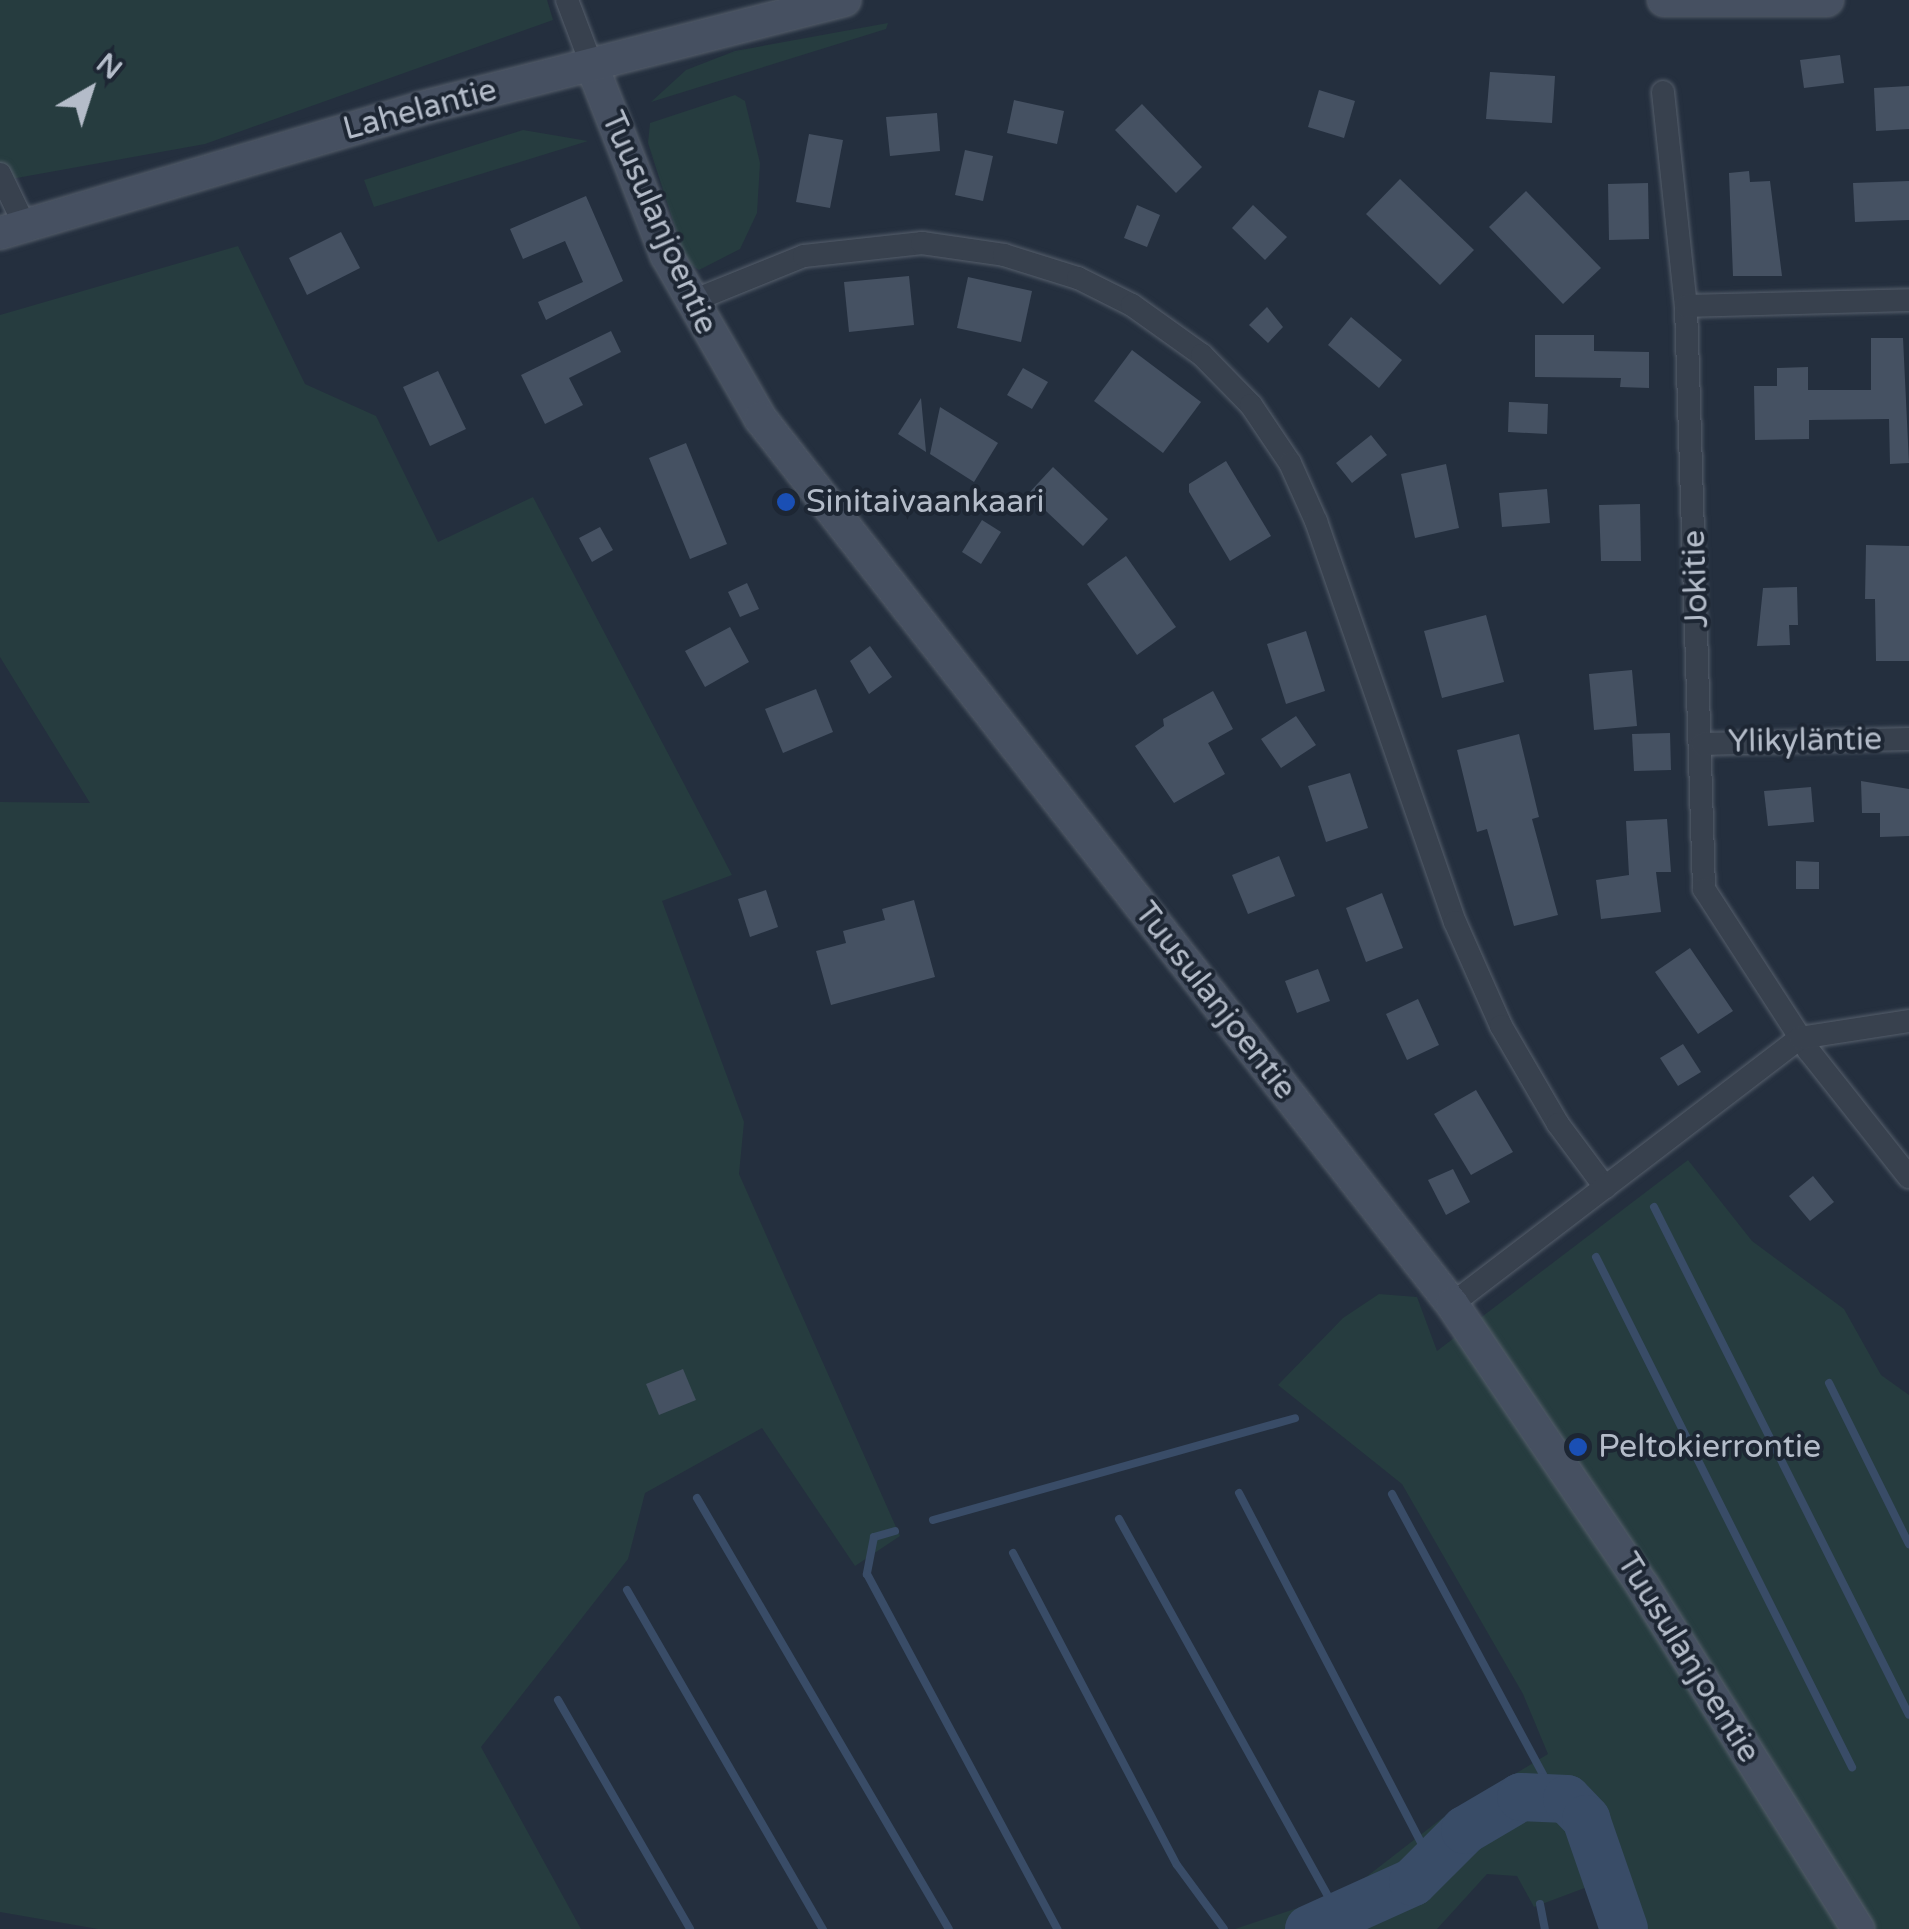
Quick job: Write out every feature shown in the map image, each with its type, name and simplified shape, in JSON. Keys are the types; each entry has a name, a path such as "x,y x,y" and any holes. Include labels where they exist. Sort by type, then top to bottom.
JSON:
{"street":[{"path":"567,0 592,66"},
{"name":"Lahelantie","path":"12,229 384,118 844,0"},
{"path":"1664,0 1826,0"},
{"name":"Tuusulanjoentie","path":"592,66 690,302 760,418 1452,1304 1643,1586 1858,1929"},
{"name":"Jokitie","path":"1663,92 1686,306 1704,890 1800,1038 1909,1177"},
{"path":"0,174 12,229"},
{"path":"690,302 724,283 804,256 922,243 1004,255 1078,278 1132,305 1202,355 1251,405 1290,463 1316,521 1455,922 1501,1026 1558,1124 1605,1187"},
{"path":"1686,306 1909,300"},
{"name":"Ylikyläntie","path":"1702,744 1909,739"},
{"path":"1452,1304 1800,1038 1909,1021"}],"green space":[{"path":"0,0 547,0 553,20 205,144 0,181"},
{"path":"888,23 886,29 651,102 686,70 735,51"},
{"path":"735,95 745,101 760,163 757,213 740,249 699,270 686,261 648,143 650,123"},
{"path":"523,130 588,141 374,207 364,180"},
{"path":"238,246 305,384 376,416 438,542 533,497 732,875 662,901 744,1122 739,1174 900,1536 855,1566 762,1428 645,1493 628,1559 481,1747 581,1929 98,1929 0,1912 0,802 90,803 0,657 0,315"},
{"path":"1688,1160 1752,1241 1844,1309 1881,1375 1909,1395 1909,1929 1606,1929 1590,1886 1534,1907 1517,1876 1487,1874 1437,1929 1235,1929 1348,1891 1441,1819 1548,1754 1523,1694 1402,1484 1278,1385 1343,1318 1379,1294 1417,1297 1437,1351"}],"building":[{"path":"1840,55 1844,83 1804,88 1800,60"},
{"path":"1490,72 1555,76 1552,123 1486,119"},
{"path":"1909,86 1909,129 1876,131 1874,88"},
{"path":"1319,90 1355,101 1344,138 1308,127"},
{"path":"1014,100 1064,111 1057,144 1007,133"},
{"path":"1142,104 1202,167 1176,193 1115,130"},
{"path":"937,113 940,151 890,156 886,117"},
{"path":"809,134 843,140 830,208 796,202"},
{"path":"965,150 993,156 983,201 955,195"},
{"path":"1749,171 1750,182 1770,181 1782,276 1733,276 1729,173"},
{"path":"1400,179 1474,250 1440,285 1366,214"},
{"path":"1909,181 1909,220 1855,222 1853,183"},
{"path":"1648,183 1649,239 1609,240 1608,184"},
{"path":"1526,191 1601,268 1563,304 1489,227"},
{"path":"586,196 623,281 546,320 538,302 583,282 565,241 523,259 510,229"},
{"path":"1137,205 1160,215 1147,247 1124,238"},
{"path":"1253,205 1287,237 1265,260 1232,228"},
{"path":"341,232 360,268 307,295 289,258"},
{"path":"909,276 914,325 849,332 844,282"},
{"path":"968,277 1032,291 1021,342 957,328"},
{"path":"1267,307 1283,327 1268,343 1249,325"},
{"path":"1351,317 1402,360 1379,388 1328,345"},
{"path":"611,331 621,352 569,378 583,405 545,424 521,375"},
{"path":"1535,335 1594,335 1594,351 1649,352 1649,388 1620,387 1621,378 1535,377"},
{"path":"1871,338 1903,338 1909,463 1890,464 1889,419 1809,420 1809,439 1755,440 1754,386 1777,386 1777,368 1808,367 1808,390 1871,390"},
{"path":"1132,350 1201,402 1163,453 1094,401"},
{"path":"1023,368 1048,382 1032,409 1007,395"},
{"path":"438,371 466,429 430,446 403,387"},
{"path":"921,398 926,452 898,434"},
{"path":"1509,402 1548,404 1547,434 1508,432"},
{"path":"940,407 998,443 974,482 930,454"},
{"path":"1371,435 1387,455 1352,483 1336,463"},
{"path":"686,443 727,544 690,559 649,458"},
{"path":"1226,461 1271,536 1230,561 1189,492 1189,484"},
{"path":"1446,464 1459,528 1415,538 1401,474"},
{"path":"1053,467 1108,519 1083,546 1028,494"},
{"path":"1547,489 1550,523 1502,527 1499,493"},
{"path":"1640,504 1641,561 1601,561 1599,505"},
{"path":"982,520 1001,532 981,564 962,552"},
{"path":"600,527 613,550 592,562 579,538"},
{"path":"1866,545 1909,546 1909,661 1876,661 1875,599 1865,599"},
{"path":"1126,556 1176,627 1137,655 1087,584"},
{"path":"747,583 759,609 740,617 728,592"},
{"path":"1797,587 1798,625 1789,625 1790,645 1757,646 1763,588"},
{"path":"1486,615 1504,682 1442,698 1424,631"},
{"path":"730,627 749,662 705,687 685,651"},
{"path":"1306,631 1325,691 1286,704 1267,644"},
{"path":"870,646 892,677 869,694 850,661"},
{"path":"1632,670 1637,726 1594,730 1589,674"},
{"path":"816,689 833,732 783,753 765,709"},
{"path":"1213,691 1233,729 1208,743 1225,774 1174,803 1135,746 1164,726 1163,719"},
{"path":"1296,716 1316,745 1281,768 1261,739"},
{"path":"1670,733 1671,770 1634,771 1632,734"},
{"path":"1519,734 1539,817 1532,819 1558,915 1514,926 1487,829 1477,832 1457,750"},
{"path":"1350,773 1368,828 1326,842 1308,786"},
{"path":"1861,781 1909,789 1909,836 1880,837 1880,813 1862,813"},
{"path":"1811,787 1814,822 1768,826 1764,791"},
{"path":"1667,819 1671,872 1656,872 1661,912 1601,919 1596,880 1629,875 1626,821"},
{"path":"1279,856 1295,896 1248,914 1232,875"},
{"path":"1796,861 1819,862 1819,889 1796,889"},
{"path":"766,890 778,927 750,937 738,899"},
{"path":"1382,893 1403,948 1366,962 1346,908"},
{"path":"914,900 935,977 831,1005 816,951 846,943 843,931 885,920 882,909"},
{"path":"1690,948 1733,1011 1698,1034 1655,972"},
{"path":"1318,969 1330,1001 1297,1013 1285,981"},
{"path":"1418,999 1439,1045 1407,1060 1386,1014"},
{"path":"1683,1044 1701,1072 1678,1086 1660,1058"},
{"path":"1476,1090 1513,1152 1471,1175 1434,1114"},
{"path":"1453,1169 1470,1202 1446,1215 1428,1180"},
{"path":"1813,1176 1834,1202 1810,1221 1789,1196"},
{"path":"683,1369 696,1400 659,1415 646,1384"}],"waterway":[{"path":"1654,1207 1909,1715"},
{"path":"1596,1257 1852,1767"},
{"path":"1829,1383 1909,1544"},
{"path":"933,1520 1295,1418"},
{"path":"1239,1493 1432,1863"},
{"path":"1392,1494 1556,1799"},
{"path":"697,1498 949,1929"},
{"path":"1119,1519 1340,1917"},
{"path":"895,1531 874,1537 867,1574 1057,1929"},
{"path":"1013,1553 1177,1865 1224,1929"},
{"path":"627,1590 823,1929"},
{"path":"558,1700 690,1929"},
{"path":"1309,1929 1413,1882 1465,1830 1521,1797 1567,1799 1586,1819 1624,1929"},
{"path":"1540,1904 1545,1929"}],"place":[{"name":"Sinitaivaankaari","path":"786,502"},
{"name":"Peltokierrontie","path":"1578,1447"}]}
